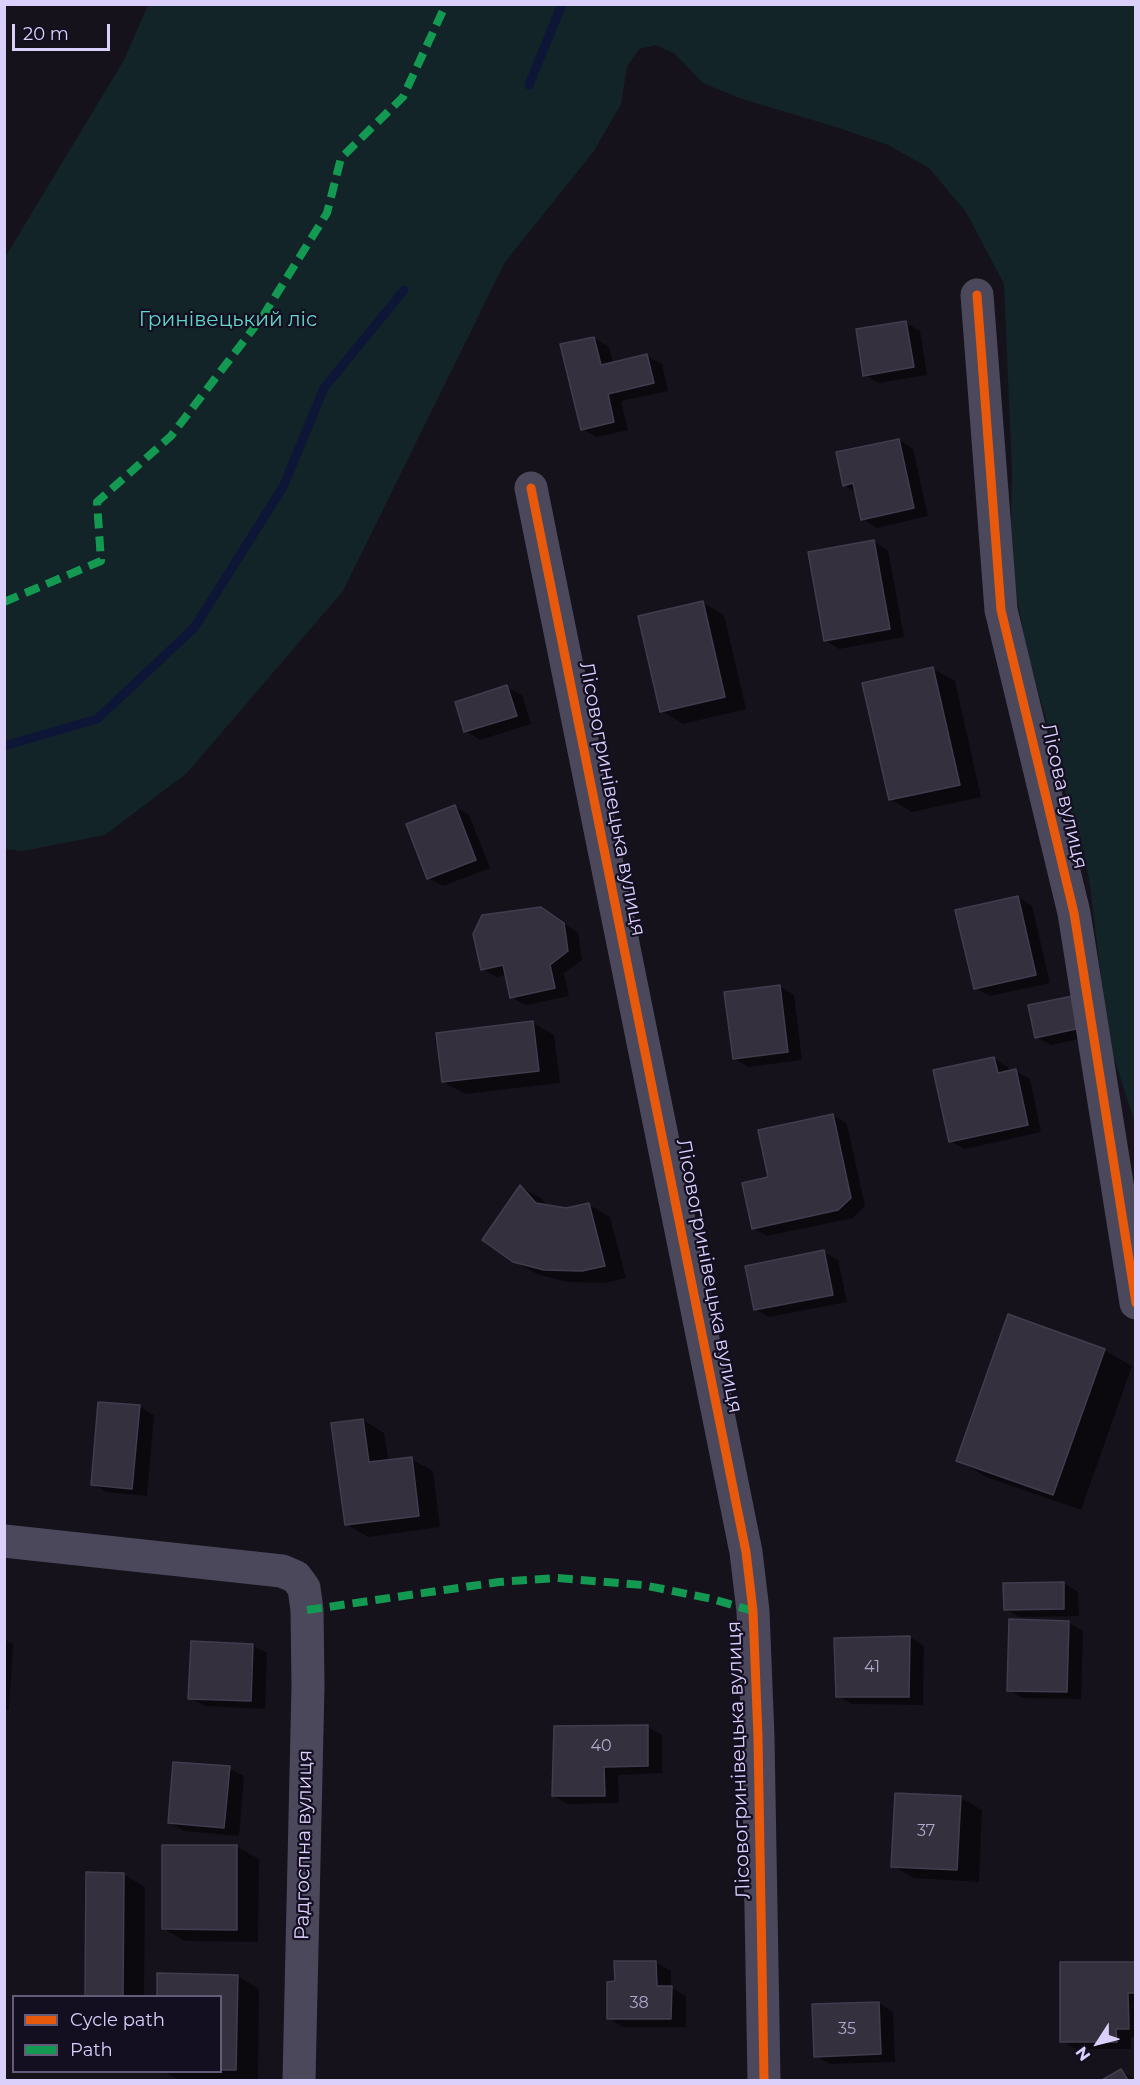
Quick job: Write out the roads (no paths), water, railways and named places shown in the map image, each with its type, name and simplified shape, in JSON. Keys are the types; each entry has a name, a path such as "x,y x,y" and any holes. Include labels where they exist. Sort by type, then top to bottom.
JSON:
{"street":[{"name":"Лісова вулиця","path":"977,295 1001,610 1074,913 1136,1303"},
{"name":"Лісовогринівецька вулиця","path":"531,488 746,1552 753,1611 758,1737 764,2080"},
{"name":"Радгоспна вулиця","path":"4,1541 282,1571 296,1577 304,1588 307,1610 308,1686 299,2080"}],"waterway":[{"path":"529,85 562,4"},
{"path":"4,746 97,719 194,628 283,487 324,388 404,290"}],"park label":[{"name":"Гринівецький ліс","path":"228,320"}]}
